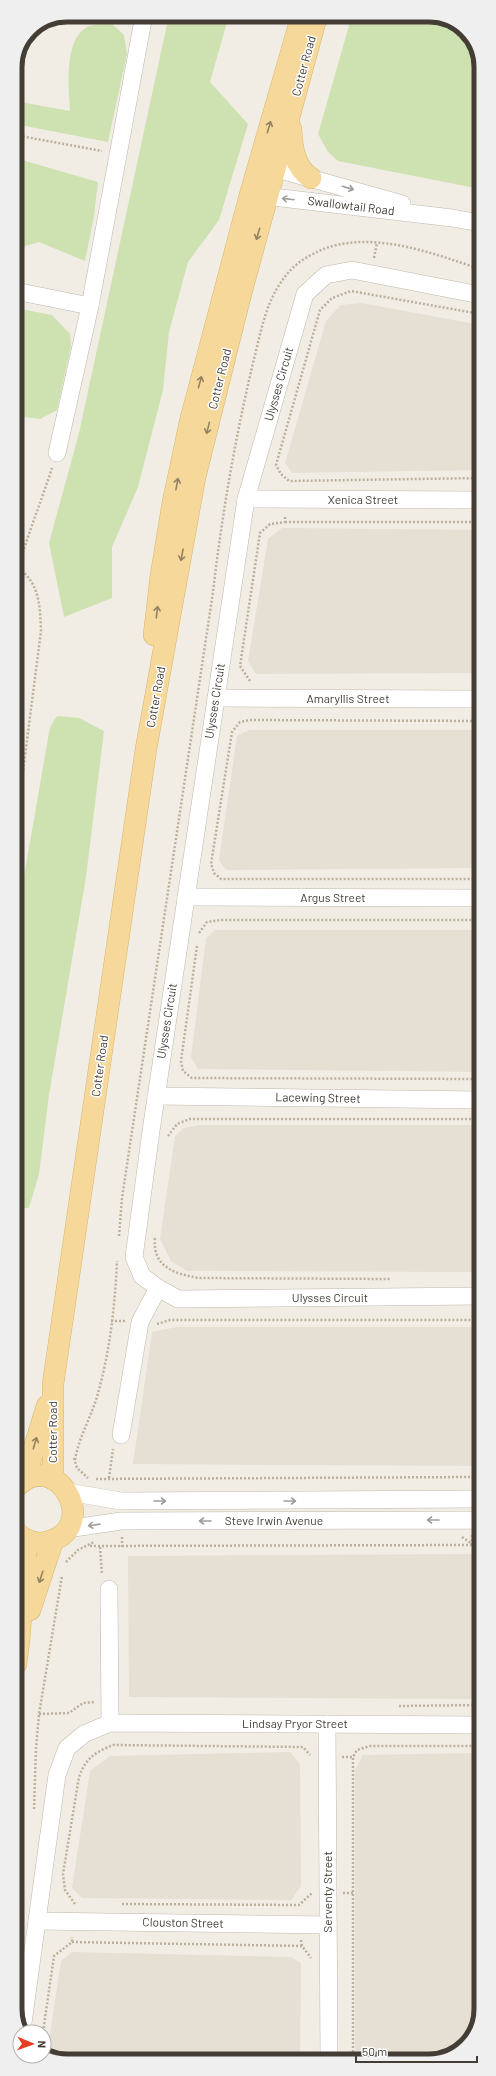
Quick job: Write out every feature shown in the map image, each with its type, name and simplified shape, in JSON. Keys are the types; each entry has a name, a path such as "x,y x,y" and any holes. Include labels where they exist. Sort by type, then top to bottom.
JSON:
{"main road":[{"name":"Cotter Road","path":"22,1478 53,1384 146,749 150,675 161,575 174,495 190,422 260,196 300,22"},
{"name":"Cotter Road","path":"267,166 291,114 315,22"},
{"path":"291,114 292,141 296,160 303,173 310,178"},
{"name":"Cotter Road","path":"53,1384 60,1485 72,1501 73,1511 71,1520 60,1535"},
{"path":"22,1483 38,1477 60,1485"},
{"path":"22,1536 40,1543 60,1535"},
{"path":"22,1633 60,1535"}],"street":[{"path":"57,453 90,306 143,22"},
{"name":"Swallowtail Road","path":"267,166 452,218"},
{"name":"Swallowtail Road","path":"260,196 452,218 474,222"},
{"name":"Ulysses Circuit","path":"474,294 352,270 326,275 305,294 246,499 156,1096 134,1257 142,1276 158,1288 178,1299 474,1296"},
{"path":"22,292 90,306"},
{"name":"Xenica Street","path":"246,499 474,500"},
{"name":"Amaryllis Street","path":"216,698 474,699"},
{"name":"Argus Street","path":"186,897 474,898"},
{"name":"Lacewing Street","path":"156,1096 474,1100"},
{"path":"121,1435 140,1322 158,1288"},
{"name":"Steve Irwin Avenue","path":"60,1485 121,1501 474,1499"},
{"name":"Steve Irwin Avenue","path":"60,1535 120,1521 474,1520"},
{"path":"109,1589 110,1723"},
{"name":"Lindsay Pryor Street","path":"23,2020 57,1775 67,1748 84,1734 110,1723 474,1725"},
{"name":"Serventy Street","path":"327,1724 329,2054"},
{"name":"Clouston Street","path":"37,1921 328,1925"}],"path":[{"path":"22,136 118,155"},
{"path":"474,313 351,291 332,298 320,310 276,465 281,474 289,481 474,478"},
{"path":"22,552 43,497 57,453"},
{"path":"285,522 286,499"},
{"path":"258,681 250,681 240,666 260,532 270,524 285,522 474,522"},
{"path":"22,571 30,578 35,587 40,612 41,631 22,779"},
{"path":"119,1239 122,1198 212,592"},
{"path":"474,721 250,720 240,722 232,732 211,864 214,873 221,879 474,879"},
{"path":"474,920 220,920 207,922 199,930 181,1060 183,1071 192,1078 474,1079"},
{"path":"168,1142 168,1134 177,1124 190,1119 474,1119"},
{"path":"155,1233 154,1241 159,1260 170,1271 180,1275 198,1278 394,1279"},
{"path":"117,1259 116,1284 103,1376 96,1402 77,1449 75,1460 77,1468 84,1476 90,1479 474,1477"},
{"path":"153,1324 170,1320 474,1320"},
{"path":"109,1478 111,1452 121,1435"},
{"path":"65,1564 78,1550 89,1546 474,1546"},
{"path":"100,1546 103,1579 109,1589"},
{"path":"34,1816 36,1748 39,1714 63,1571"},
{"path":"75,1904 64,1890 63,1874 79,1777 84,1763 97,1752 113,1745 303,1747 314,1758"},
{"path":"353,2054 353,1757 357,1750 370,1746 474,1746"},
{"path":"300,1905 312,1892"},
{"path":"72,1942 302,1946 312,1958 312,1965"},
{"path":"44,2024 54,1956"}],"shaded area":[{"path":"362,303 474,324 474,470 292,473 285,463 326,321 341,305"},
{"path":"282,528 474,530 474,673 256,674 248,661 268,539"},
{"path":"249,730 474,730 474,868 226,870 219,860 237,736"},
{"path":"215,930 474,930 474,1072 198,1069 191,1057 206,938"},
{"path":"200,1125 474,1125 474,1272 187,1271 171,1261 160,1239 175,1136 184,1128"},
{"path":"177,1327 474,1327 474,1466 133,1464 152,1332"},
{"path":"474,1554 474,1699 129,1697 128,1556"},
{"path":"290,1752 300,1764 301,1886 291,1900 82,1898 72,1888 90,1771 110,1756"},
{"path":"474,1753 474,2009 471,2026 463,2039 446,2051 429,2054 355,2054 355,1770 363,1755"},
{"path":"72,1952 291,1957 301,1963 300,2054 64,2054 52,2051 52,2024 61,1961"}],"green space":[{"path":"167,22 227,22 210,82 248,124 219,220 188,262 169,332 163,390 138,487 112,547 112,598 64,617 49,543 79,433"},
{"path":"350,22 432,22 446,25 463,37 472,53 474,67 474,188 338,161 328,152 318,134"},
{"path":"111,23 124,35 127,54 108,142 22,125 22,102 70,111 69,66 74,43 79,34 87,27"},
{"path":"22,160 98,182 94,216 85,261 39,242 22,247"},
{"path":"22,309 52,315 70,334 71,346 57,410 40,419 22,417"},
{"path":"57,716 79,718 104,731 86,877 49,1095 39,1174 29,1208 22,1208 22,888 50,727"}]}
